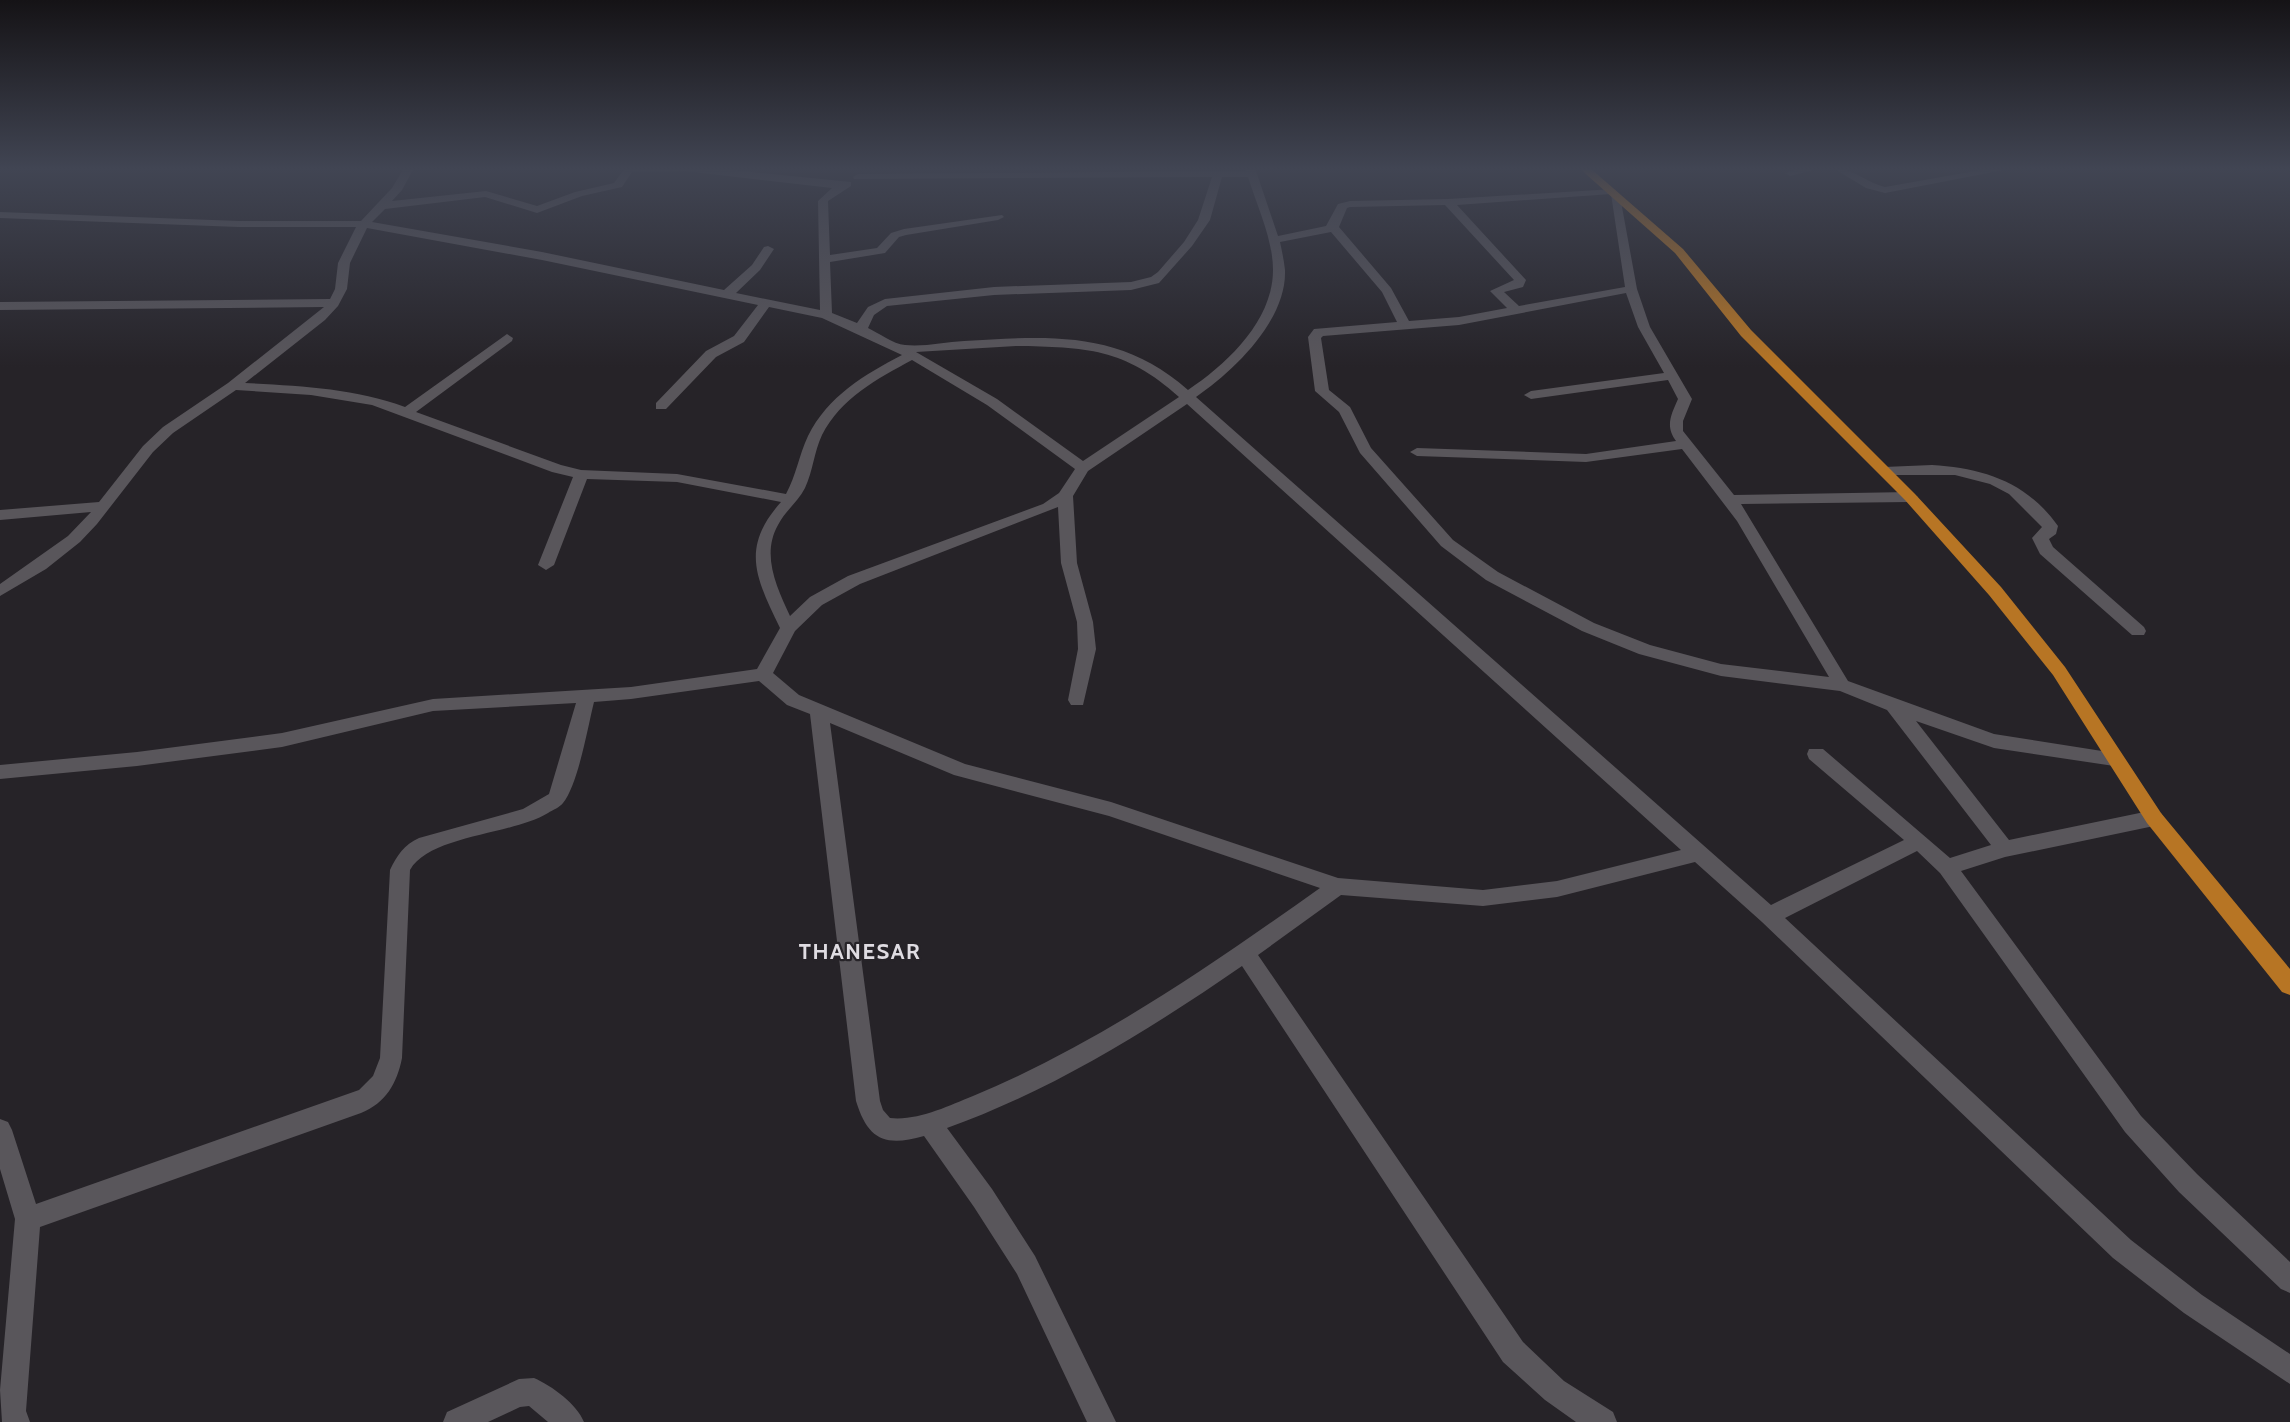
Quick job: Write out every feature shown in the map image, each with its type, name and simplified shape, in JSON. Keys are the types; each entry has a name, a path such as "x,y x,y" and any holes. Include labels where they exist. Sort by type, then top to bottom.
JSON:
{"main road":[{"path":"1659,234 1679,252 1746,333 1910,497 1995,591 2059,671 2154,818 2290,985"}],"street":[{"path":"0,591 74,539 104,506 148,449 162,436 232,386 321,317 334,303 341,289 347,253 358,234"},
{"path":"422,234 542,256 826,315 861,329 907,352 1019,420 1083,468"},
{"path":"824,234 826,315"},
{"path":"824,259 881,251 891,238 899,234"},
{"path":"861,329 868,312 874,306 885,303 964,293 1131,286 1155,280 1194,234"},
{"path":"763,674 788,628 816,601 854,580 1024,518 1065,496 1083,468 1188,396 1239,355 1255,335 1278,285 1272,234"},
{"path":"1274,240 1307,234"},
{"path":"1339,234 1387,291 1405,327"},
{"path":"1478,234 1520,280 1519,284 1496,291 1516,310"},
{"path":"1621,234 1631,289 1644,327 1685,399 1675,425 1686,444 1744,519 1842,685"},
{"path":"727,294 756,267 768,249"},
{"path":"1631,289 1459,321 1405,327 1326,331 1316,334 1319,383 1322,392 1345,410 1365,450 1448,543 1492,576 1588,627 1645,651 1720,670 1842,685 1893,706 1994,741 2114,759"},
{"path":"0,306 334,303"},
{"path":"661,406 711,354 740,339 766,303"},
{"path":"407,412 507,339"},
{"path":"788,628 767,583 762,563 763,541 771,524 790,500 801,478 814,437 837,401 907,352 1006,343 1100,348 1126,355 1150,366 1188,396 1557,729 1769,915 2122,1249 2193,1304 2290,1370"},
{"path":"1531,395 1671,376"},
{"path":"232,386 344,394 407,412 557,468 581,474 677,477 790,500"},
{"path":"1417,453 1586,458 1686,444"},
{"path":"1884,471 1956,469 1986,476 2014,491 2050,526 2051,531 2040,538 2046,550 2138,631"},
{"path":"546,566 581,474"},
{"path":"1065,496 1069,563 1085,622 1087,649 1077,700"},
{"path":"1730,500 1910,497"},
{"path":"0,515 104,506"},
{"path":"0,772 137,759 282,740 432,705 631,693 763,674 793,700 961,770 1111,808 1338,886 1483,898 1557,889 1699,853"},
{"path":"28,1219 362,1102 380,1090 389,1072 392,1058 400,870 406,857 418,846 432,841 529,816 556,799 563,785 586,696"},
{"path":"1893,706 2005,849"},
{"path":"819,711 868,1101 875,1122 889,1130 928,1124 987,1102 1095,1049 1176,1001 1338,886"},
{"path":"1816,754 1947,867 2133,1124 2188,1183 2290,1280"},
{"path":"1947,867 2005,849 2154,818"},
{"path":"1769,915 1919,841"},
{"path":"1245,953 1513,1352 1542,1382 1578,1410 1603,1422"},
{"path":"928,1124 983,1198 1026,1265 1102,1422"},
{"path":"0,1130 28,1219 9,1416"},
{"path":"457,1422 519,1393 534,1392 570,1422"}],"district":[{"name":"THANESAR","path":"860,951"}]}
